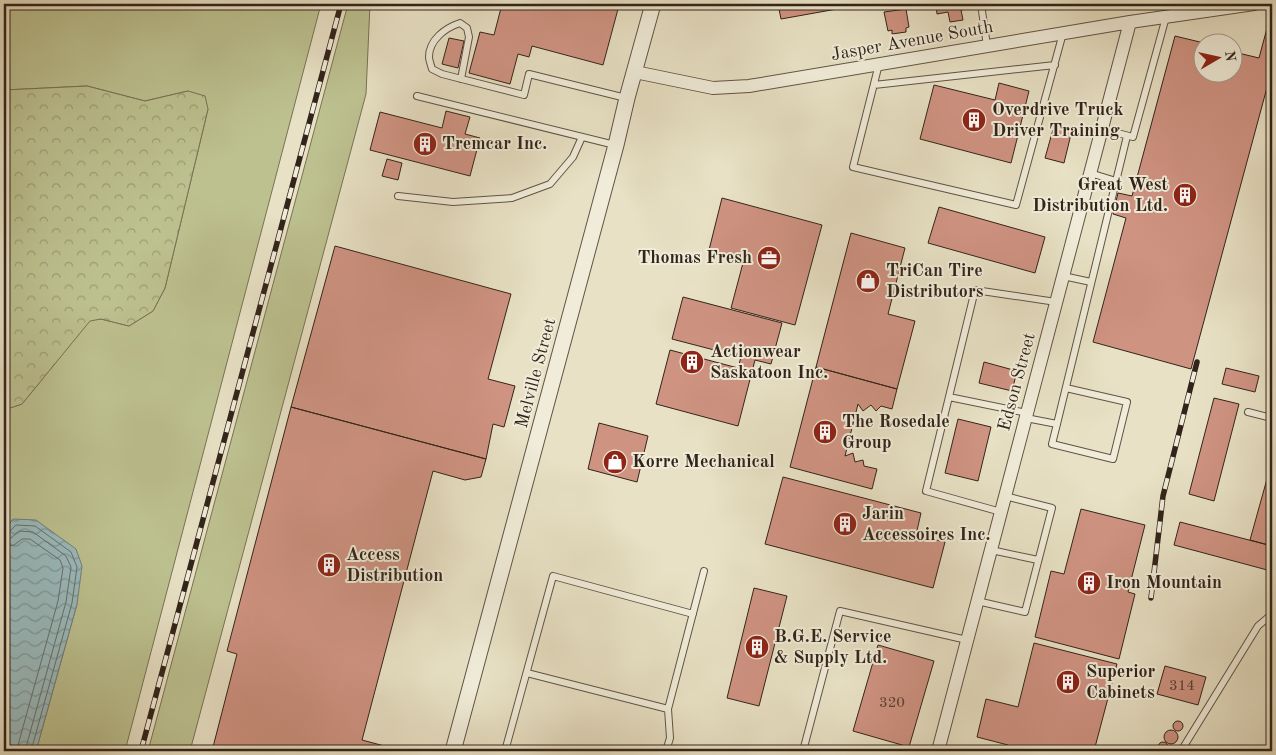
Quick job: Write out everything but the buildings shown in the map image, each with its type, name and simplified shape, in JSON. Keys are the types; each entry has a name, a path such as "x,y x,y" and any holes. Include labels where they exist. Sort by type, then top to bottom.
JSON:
{"street":[{"name":"Melville Street","path":"457,751 653,4"},
{"name":"Jasper Avenue South","path":"635,72 713,88 749,86 1130,22 1254,4"},
{"name":"Edson Street","path":"938,751 1130,22"}],"lane":[{"path":"982,4 988,46"},
{"path":"1102,129 1133,138 1166,17"},
{"path":"461,78 469,37 467,28 460,23 451,26 434,40 429,57 432,68 442,74 524,95 529,74 627,98"},
{"path":"879,64 853,168 1016,205 1063,34"},
{"path":"874,85 1055,66"},
{"path":"418,96 616,145"},
{"path":"1066,388 1127,402 1113,459 1052,444 1127,136"},
{"path":"398,196 453,202 512,198 550,184 573,157 582,137"},
{"path":"1090,173 1116,181"},
{"path":"1063,276 1091,282"},
{"path":"1001,512 926,490 975,290 1056,302"},
{"path":"949,396 1056,424"},
{"path":"1248,412 1272,418"},
{"path":"977,601 1024,612 1052,508 1005,496"},
{"path":"991,550 1038,560"},
{"path":"666,751 670,738 668,709 704,571"},
{"path":"505,751 553,576 693,614"},
{"path":"803,751 840,611 967,640"},
{"path":"1181,751 1258,626 1272,614"},
{"path":"527,673 668,709"}],"green space":[{"path":"4,4 321,4 125,751 36,751 77,604 13,519 4,531 4,410 22,404 90,320 101,319 129,326 153,311 165,288 208,109 188,91 145,101 87,86 4,90"},
{"path":"348,4 370,4 366,94 190,751 148,751"},
{"path":"87,86 145,101 188,91 205,96 208,109 165,288 153,311 129,326 101,319 90,321 22,404 4,410 4,289 6,263 4,238 4,90"}],"water":[{"path":"13,519 36,520 76,549 82,566 77,604 36,751 4,751 4,531"}],"railway":[{"path":"141,751 341,4"},
{"path":"1151,598 1163,496 1197,362"}],"place":[{"name":"Overdrive Truck Driver Training","path":"974,120"},
{"name":"Tremcar Inc.","path":"425,144"},
{"name":"Great West Distribution Ltd.","path":"1185,195"},
{"name":"Thomas Fresh","path":"769,258"},
{"name":"TriCan Tire Distributors","path":"868,281"},
{"name":"Actionwear Saskatoon Inc.","path":"692,362"},
{"name":"The Rosedale Group","path":"825,432"},
{"name":"Korre Mechanical","path":"615,462"},
{"name":"Jarin Accessoires Inc.","path":"845,524"},
{"name":"Access Distribution","path":"329,565"},
{"name":"Iron Mountain","path":"1089,583"},
{"name":"B.G.E. Service & Supply Ltd.","path":"757,647"},
{"name":"Superior Cabinets","path":"1068,682"}]}
